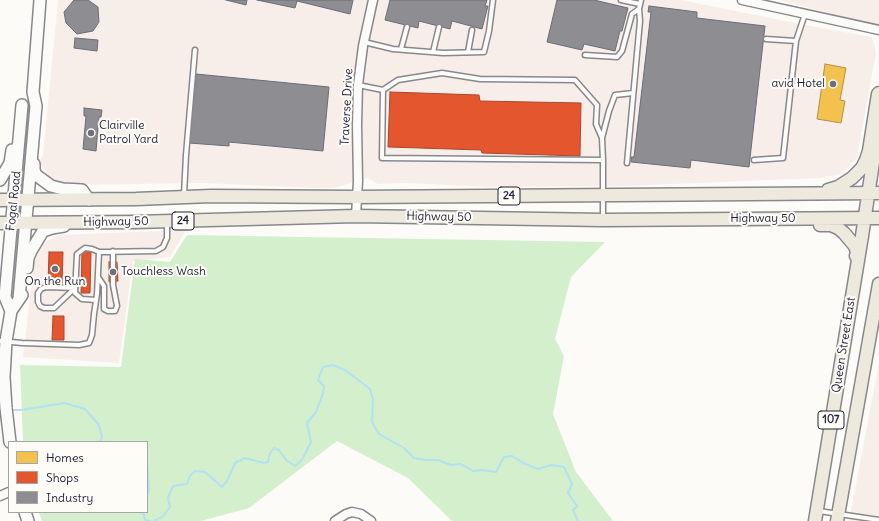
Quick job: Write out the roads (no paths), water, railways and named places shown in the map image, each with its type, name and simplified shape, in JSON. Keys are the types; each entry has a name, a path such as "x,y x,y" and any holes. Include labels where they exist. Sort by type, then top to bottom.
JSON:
{"main road":[{"path":"776,193 778,191 832,189 842,185 856,174 862,168 868,155 879,93"},
{"name":"Queen Street East","path":"816,516 865,218 874,193 879,122"},
{"name":"Highway 50","path":"0,200 874,193"},
{"name":"Highway 50","path":"6,223 167,221 356,216 603,220 879,218"},
{"path":"767,219 774,225 832,226 838,228 852,242 857,252 845,326 846,330"},
{"name":"Queen Street East","path":"838,518 879,284"},
{"path":"870,332 873,328 875,315 879,309"}],"street":[{"name":"Fogal Road","path":"10,441 4,377 3,341 11,311 18,299 36,106 33,92 40,0"},
{"name":"Traverse Drive","path":"356,216 358,85 364,42 373,0"},
{"path":"742,0 879,30"},
{"path":"0,180 10,163 16,113 33,92"},
{"name":"Fogal Road","path":"11,311 5,297 6,223 13,200 22,104"},
{"path":"36,106 38,112 34,170 36,175 57,188 82,190 89,200"},
{"path":"18,299 25,289 28,258 43,231 85,222"},
{"path":"0,243 3,248 3,293 5,297"},
{"path":"335,521 352,512 361,514 371,521"}],"lane":[{"path":"364,42 393,49 434,52 484,52 489,31 493,0"},
{"path":"621,0 640,4"},
{"path":"585,55 617,57 622,51 632,14 640,4"},
{"path":"627,163 640,21 640,4"},
{"path":"754,160 783,158 796,41 805,14"},
{"path":"401,49 407,27"},
{"path":"434,52 439,27"},
{"path":"468,52 472,30"},
{"path":"766,39 796,41"},
{"path":"184,198 195,50"},
{"path":"358,85 382,90 398,80 442,73 480,79 575,80 597,105 596,124 602,138"},
{"path":"382,90 382,158 603,160"},
{"path":"603,220 602,138 615,95 633,93"},
{"path":"96,300 82,299 75,293 77,254 84,248 99,252 156,251 163,247 167,238 167,221"},
{"path":"3,341 79,345 89,343 92,335 96,300 99,252"},
{"path":"98,277 104,286 104,309 108,311 115,311 117,306 113,285 113,252"},
{"path":"75,288 54,308 44,308 40,306 38,302 38,293 41,289 75,288"},
{"path":"816,516 879,520"}],"waterway":[{"path":"154,521 163,516 170,507 168,498 173,486 187,484 190,476 195,471 205,472 222,487 227,481 235,463 245,458 264,463 268,462 270,453 274,448 279,450 286,460 295,466 302,460 311,442 307,423 316,412 323,393 324,386 318,380 323,367 333,365 345,370 370,389 373,399 372,422 379,434 404,448 414,458 438,460 451,465 461,464 473,471 483,470 496,472 504,457 512,456 523,463 538,469 551,465 564,467 572,484 568,493 577,506 573,510 578,521"},
{"path":"9,410 21,410 65,403 85,409 99,425 102,437 100,441"},
{"path":"148,476 148,492"},
{"path":"143,513 145,520 150,521"}],"place":[{"name":"avid Hotel","path":"833,84"},
{"name":"Clairville Patrol Yard","path":"91,133"},
{"name":"On the Run","path":"55,269"},
{"name":"Touchless Wash","path":"113,272"}]}
